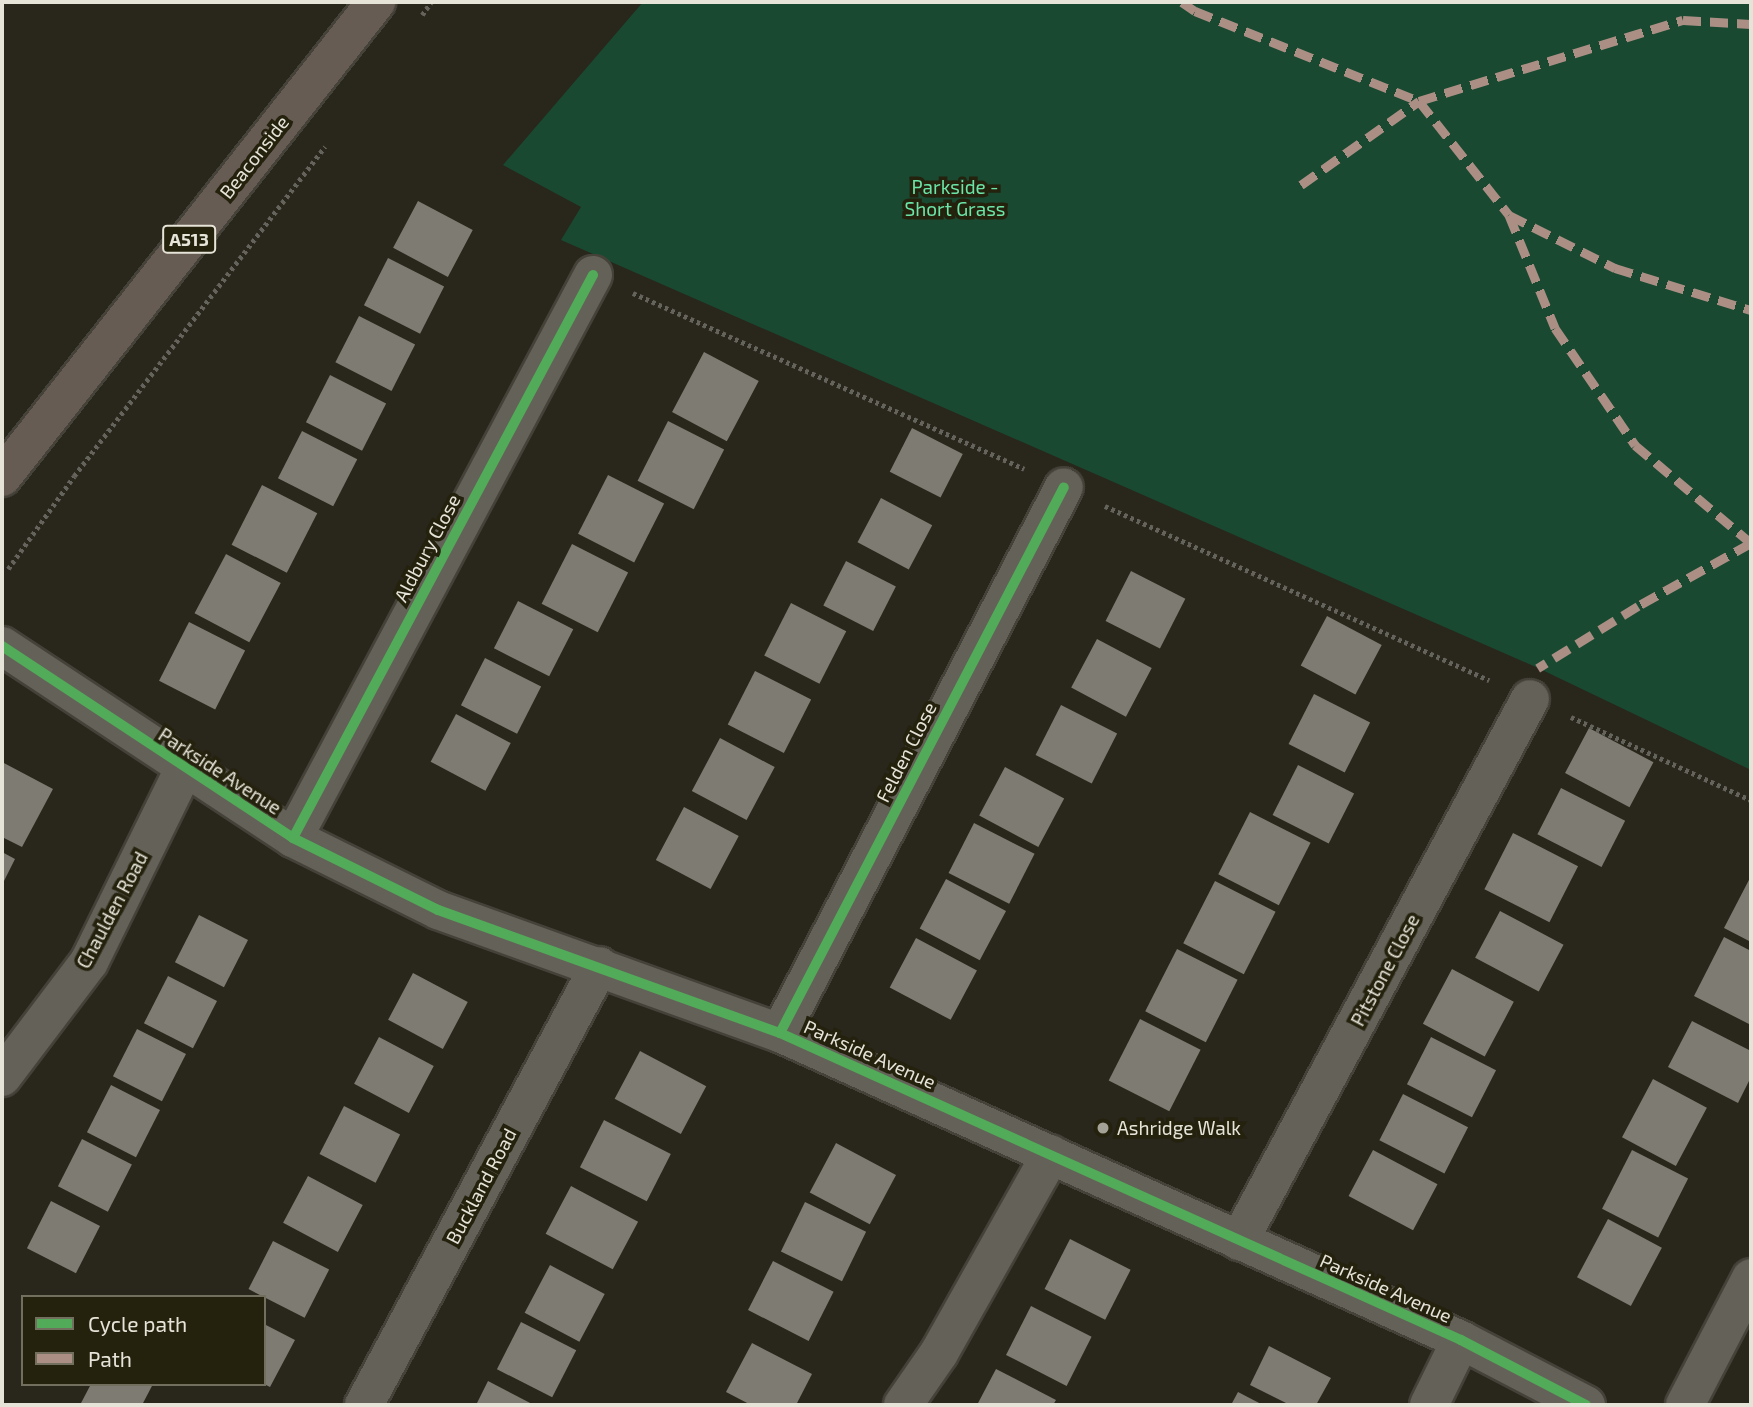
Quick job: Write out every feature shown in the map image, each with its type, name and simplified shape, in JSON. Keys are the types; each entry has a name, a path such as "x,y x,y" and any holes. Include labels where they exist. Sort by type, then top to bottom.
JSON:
{"highway":[{"name":"Beaconside","path":"2,477 376,2"}],"street":[{"name":"Aldbury Close","path":"293,838 593,275"},
{"name":"Felden Close","path":"780,1033 1064,487"},
{"name":"Parkside Avenue","path":"2,646 184,769 293,838 438,910 780,1033 1461,1340 1586,1405"},
{"name":"Pitstone Close","path":"1239,1241 1530,699"},
{"name":"Chaulden Road","path":"2,1077 89,962 184,769"},
{"name":"Buckland Road","path":"364,1405 598,966"},
{"path":"903,1405 939,1353 1051,1154"},
{"path":"1685,1405 1751,1278"},
{"path":"1429,1405 1461,1340"}],"path":[{"path":"415,24 431,2"},
{"path":"8,569 74,476 332,137"},
{"path":"593,275 1751,800"}],"green space":[{"name":"Parkside - Short Grass","path":"643,2 1751,2 1751,770 1538,668 561,240 581,207 503,165"}],"building":[{"path":"418,201 473,230 448,277 393,248"},
{"path":"388,258 444,287 420,334 364,305"},
{"path":"359,316 415,345 392,391 335,362"},
{"path":"704,352 759,381 727,441 672,412"},
{"path":"330,375 386,404 362,451 306,422"},
{"path":"668,421 724,450 694,509 638,481"},
{"path":"912,428 963,454 941,498 890,472"},
{"path":"302,431 357,459 333,506 278,478"},
{"path":"608,475 664,504 634,562 578,534"},
{"path":"262,485 317,513 287,573 232,545"},
{"path":"881,498 932,525 909,569 858,542"},
{"path":"572,544 628,573 598,632 542,604"},
{"path":"226,554 281,583 249,642 195,613"},
{"path":"846,561 896,586 873,631 823,606"},
{"path":"1131,571 1185,599 1160,649 1106,621"},
{"path":"518,601 573,629 549,676 494,648"},
{"path":"791,603 846,631 819,684 764,656"},
{"path":"1327,616 1382,645 1355,695 1301,665"},
{"path":"189,622 245,651 215,709 159,681"},
{"path":"1097,639 1152,668 1126,717 1071,688"},
{"path":"485,658 541,687 517,734 461,705"},
{"path":"755,671 811,700 784,753 728,724"},
{"path":"1314,694 1370,723 1345,772 1289,744"},
{"path":"1061,705 1117,734 1092,783 1036,755"},
{"path":"456,714 511,743 485,791 431,762"},
{"path":"1589,728 1653,762 1630,807 1565,773"},
{"path":"720,738 775,767 747,820 692,791"},
{"path":"2,762 53,789 22,847 2,837"},
{"path":"1298,765 1354,794 1329,843 1273,815"},
{"path":"1005,767 1064,798 1038,847 979,816"},
{"path":"1561,788 1625,821 1602,867 1537,834"},
{"path":"684,807 739,836 711,889 656,860"},
{"path":"1250,812 1311,843 1279,905 1218,874"},
{"path":"974,823 1035,854 1009,904 949,873"},
{"path":"1513,833 1578,866 1549,922 1484,889"},
{"path":"2,852 15,859 2,885"},
{"path":"1751,876 1751,942 1724,928"},
{"path":"946,879 1006,911 980,960 920,928"},
{"path":"1215,881 1276,912 1244,974 1183,943"},
{"path":"1500,911 1564,945 1539,992 1475,958"},
{"path":"199,915 248,940 224,987 175,962"},
{"path":"1724,937 1751,951 1749,1024 1694,996"},
{"path":"916,938 977,970 951,1020 890,987"},
{"path":"1177,949 1238,980 1206,1042 1145,1011"},
{"path":"1452,969 1514,1002 1485,1057 1423,1024"},
{"path":"413,973 468,1002 443,1049 388,1020"},
{"path":"168,976 217,1001 193,1048 144,1023"},
{"path":"1140,1019 1201,1050 1169,1111 1109,1080"},
{"path":"1692,1021 1751,1051 1751,1077 1738,1103 1668,1067"},
{"path":"137,1029 186,1054 162,1101 113,1076"},
{"path":"379,1037 434,1066 409,1113 354,1084"},
{"path":"1431,1037 1496,1070 1472,1117 1407,1084"},
{"path":"640,1051 706,1086 681,1134 615,1099"},
{"path":"1653,1079 1707,1108 1676,1166 1622,1137"},
{"path":"111,1085 160,1110 136,1157 87,1132"},
{"path":"1403,1094 1468,1127 1444,1173 1379,1140"},
{"path":"344,1106 400,1135 376,1183 319,1154"},
{"path":"604,1120 671,1154 647,1201 580,1167"},
{"path":"82,1139 132,1164 108,1212 58,1186"},
{"path":"836,1143 896,1175 870,1224 810,1192"},
{"path":"1373,1150 1437,1184 1413,1230 1349,1196"},
{"path":"1632,1150 1688,1179 1658,1237 1602,1209"},
{"path":"308,1176 363,1205 338,1252 283,1223"},
{"path":"571,1186 638,1222 613,1269 546,1234"},
{"path":"51,1201 100,1226 76,1273 27,1248"},
{"path":"805,1202 866,1232 842,1281 781,1251"},
{"path":"1608,1219 1662,1248 1631,1306 1577,1277"},
{"path":"1070,1239 1131,1270 1105,1320 1045,1289"},
{"path":"273,1241 329,1270 305,1318 266,1298 266,1295 248,1289"},
{"path":"773,1261 834,1292 809,1341 748,1310"},
{"path":"550,1265 605,1294 579,1342 525,1313"},
{"path":"1031,1306 1092,1337 1067,1386 1006,1355"},
{"path":"521,1322 576,1350 552,1397 497,1369"},
{"path":"266,1325 295,1340 270,1387 266,1385"},
{"path":"752,1343 812,1374 796,1405 751,1405 726,1392"},
{"path":"1269,1346 1331,1378 1316,1405 1290,1405 1250,1385"},
{"path":"996,1369 1056,1400 1053,1405 977,1405"},
{"path":"488,1381 534,1405 476,1405"},
{"path":"90,1386 152,1386 142,1405 80,1405"},
{"path":"1238,1392 1263,1405 1231,1405"}],"marked path":[{"path":"1182,2 1195,11 1419,101 1509,215 1615,268 1751,310"},
{"path":"1301,185 1419,101 1683,20 1751,24"},
{"path":"1509,215 1555,328 1635,445 1751,543 1638,606 1538,668"}],"cycle path":[{"path":"293,838 593,275"},
{"path":"780,1033 1064,487"},
{"path":"2,646 293,838 438,910 780,1033 1461,1340 1586,1405"}],"place":[{"name":"Ashridge Walk","path":"1103,1128"}]}
